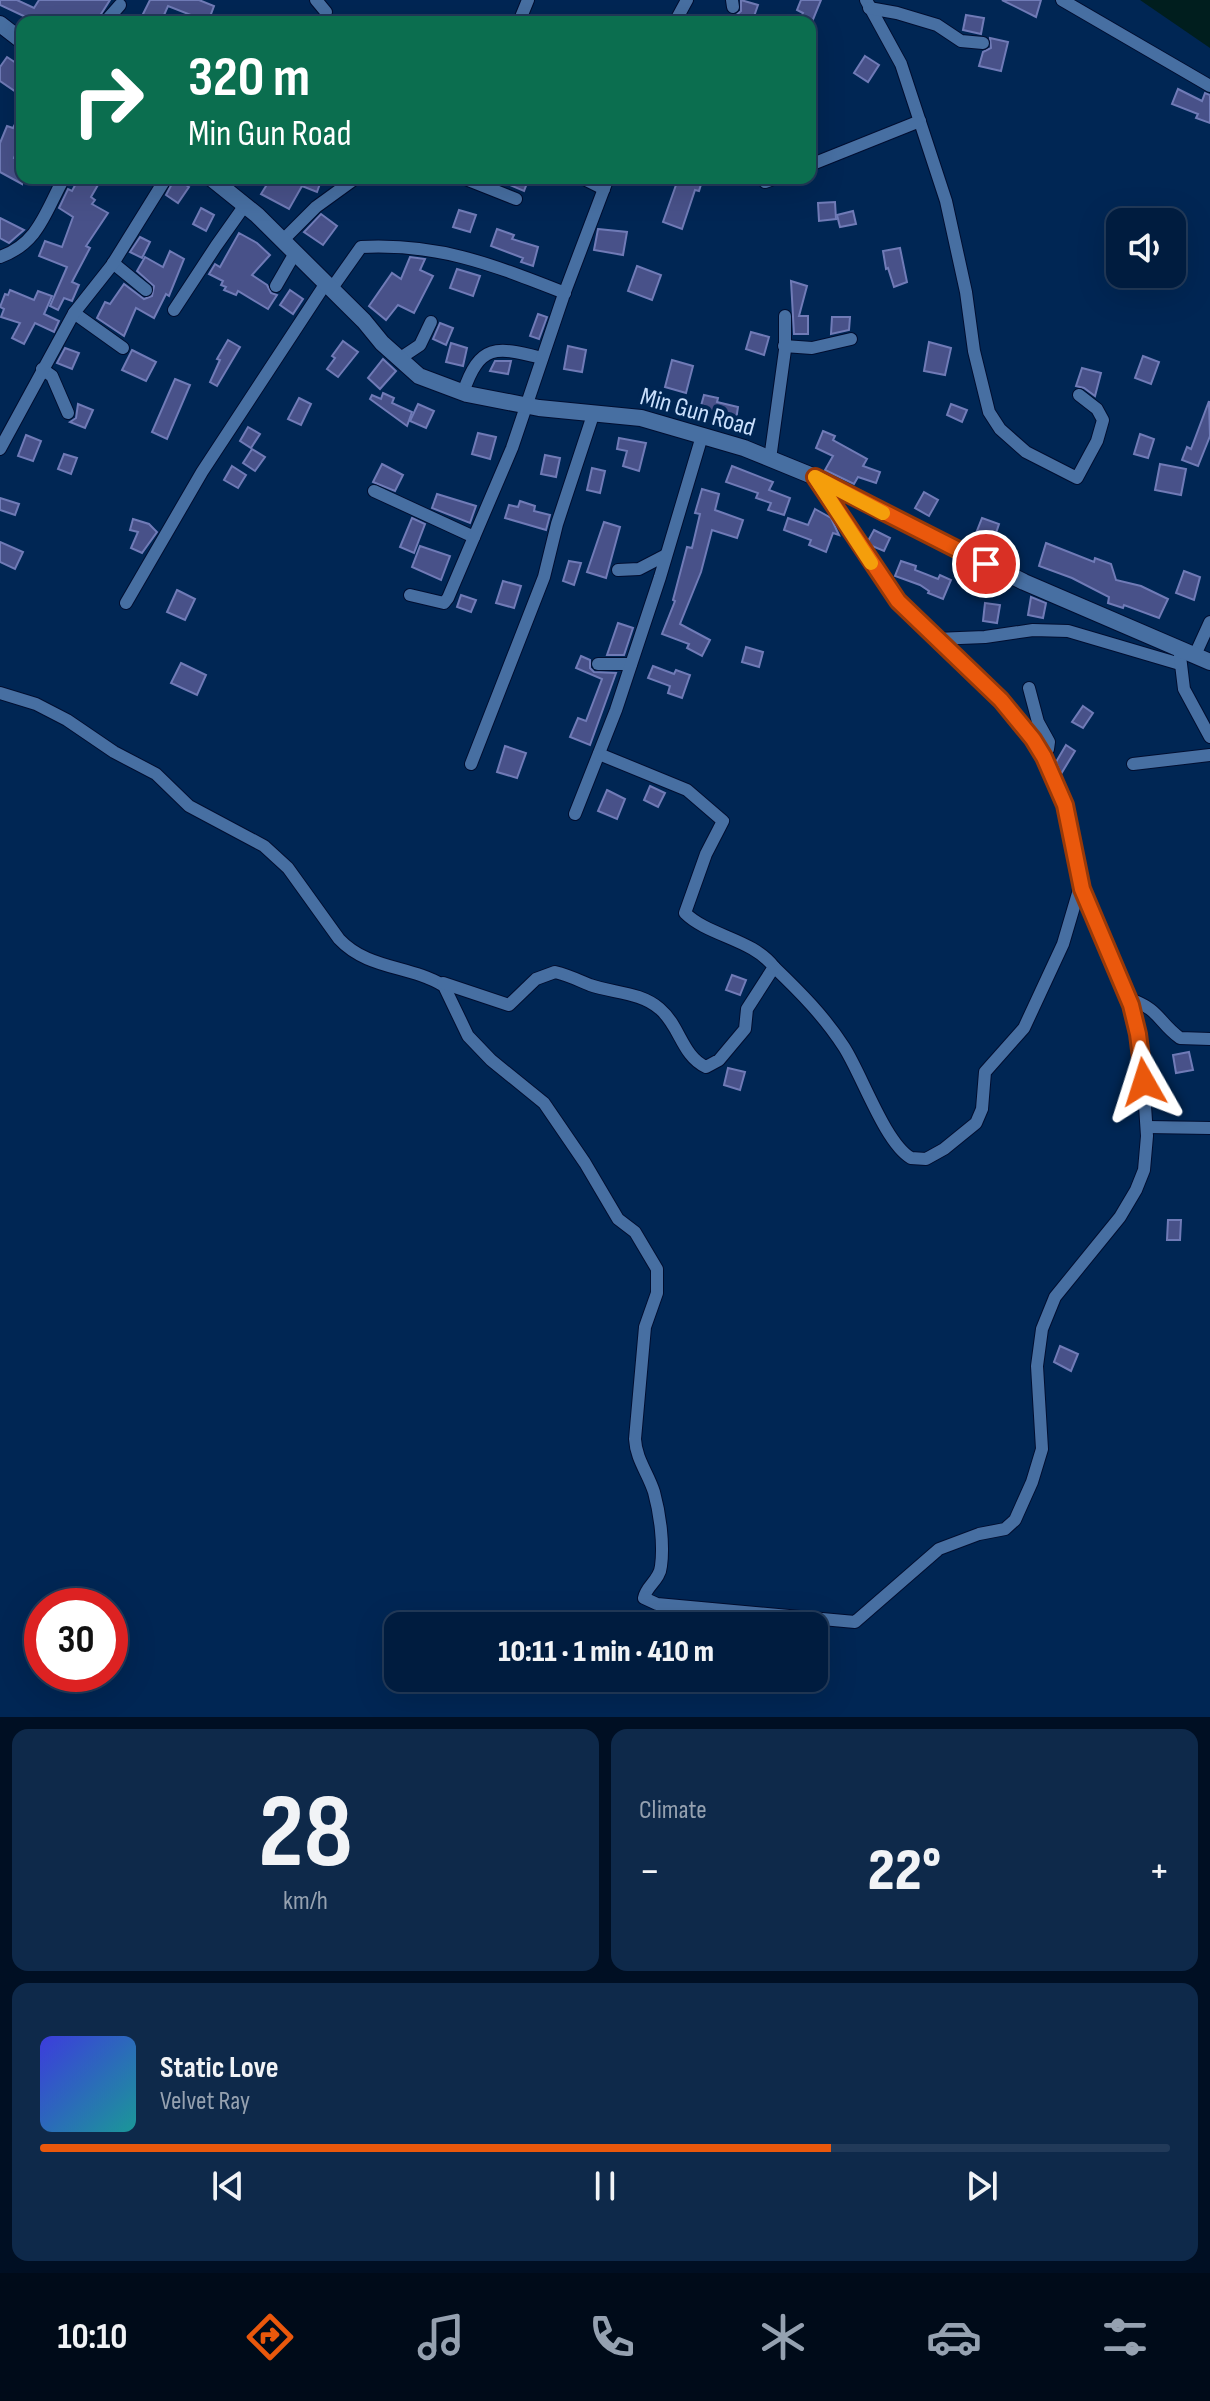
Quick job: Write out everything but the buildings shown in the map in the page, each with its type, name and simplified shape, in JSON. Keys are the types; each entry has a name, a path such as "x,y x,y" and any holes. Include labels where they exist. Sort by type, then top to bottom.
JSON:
{"street":[{"path":"316,0 326,12"},
{"path":"1062,0 1210,86"},
{"path":"868,4 937,25 961,41 983,43"},
{"path":"868,4 901,64 954,230 981,386 994,421 1026,452 1077,478 1096,443 1103,420 1097,409 1079,395"},
{"path":"110,16 120,5"},
{"path":"0,24 16,36"},
{"path":"816,163 920,121"},
{"path":"0,257 16,251 33,235 61,184"},
{"path":"0,449 74,313 97,287 162,184"},
{"name":"Min Gun Road","path":"219,184 283,240 419,376 463,393 528,406 641,418 770,459 815,477 1024,582 1191,657"},
{"path":"283,240 316,207 348,184"},
{"path":"478,184 516,199"},
{"path":"410,595 446,602 528,406 542,358 606,184"},
{"path":"174,310 245,205"},
{"path":"126,603 202,472 329,286 361,247 410,247 463,256 565,293"},
{"path":"276,286 295,253"},
{"path":"113,263 146,290"},
{"path":"74,313 123,348"},
{"path":"770,459 785,316"},
{"path":"399,359 420,345 431,322"},
{"path":"784,346 812,348 851,339"},
{"path":"463,393 472,369 487,353 497,349 542,358"},
{"path":"42,369 52,376 68,413"},
{"path":"471,764 544,577 557,524 594,412"},
{"path":"575,814 631,664 702,436"},
{"path":"438,982 450,995 468,1036 551,1112 618,1219 635,1232 657,1269 657,1293 643,1340 635,1439 636,1452 654,1493 661,1569 644,1598 657,1604 741,1609 855,1622 939,1549 1011,1525 1032,1482 1042,1449 1037,1366 1042,1329 1055,1297 1120,1217 1136,1190 1146,1155 1142,1060 1129,999 1107,953 1081,883 1065,805 1044,757 1001,700 898,601 815,477"},
{"path":"374,491 474,537"},
{"path":"618,570 639,569 666,555"},
{"path":"1210,622 1191,657 1184,689 1210,737"},
{"path":"935,639 1048,629 1191,657"},
{"path":"598,664 631,664"},
{"path":"1029,688 1038,722 1049,742 1044,757"},
{"path":"0,693 36,704 67,720 114,752 156,774 189,806 264,846 280,858 339,939 358,955 380,965 509,1005 543,974 567,974 591,985 637,996 652,1004 674,1025 693,1058 710,1067 745,1029 747,1009 774,967"},
{"path":"599,754 687,790 721,818 722,826 706,854 685,915 717,934 743,944 774,967 821,1013 840,1041 895,1144 911,1158 926,1159 967,1132 980,1117 985,1072 1024,1028 1063,944 1081,883"},
{"path":"1133,764 1210,755"},
{"path":"1129,999 1157,1013 1180,1038 1210,1039"},
{"path":"1147,1127 1210,1128"}],"shaded area":[{"path":"1140,0 1210,0 1210,48"}],"slow traffic":[{"path":"871,563 815,477 883,513"}],"route":[{"path":"986,564 815,477 898,601 1001,700 1044,757 1065,805 1082,889 1131,1005 1144,1082"}]}
